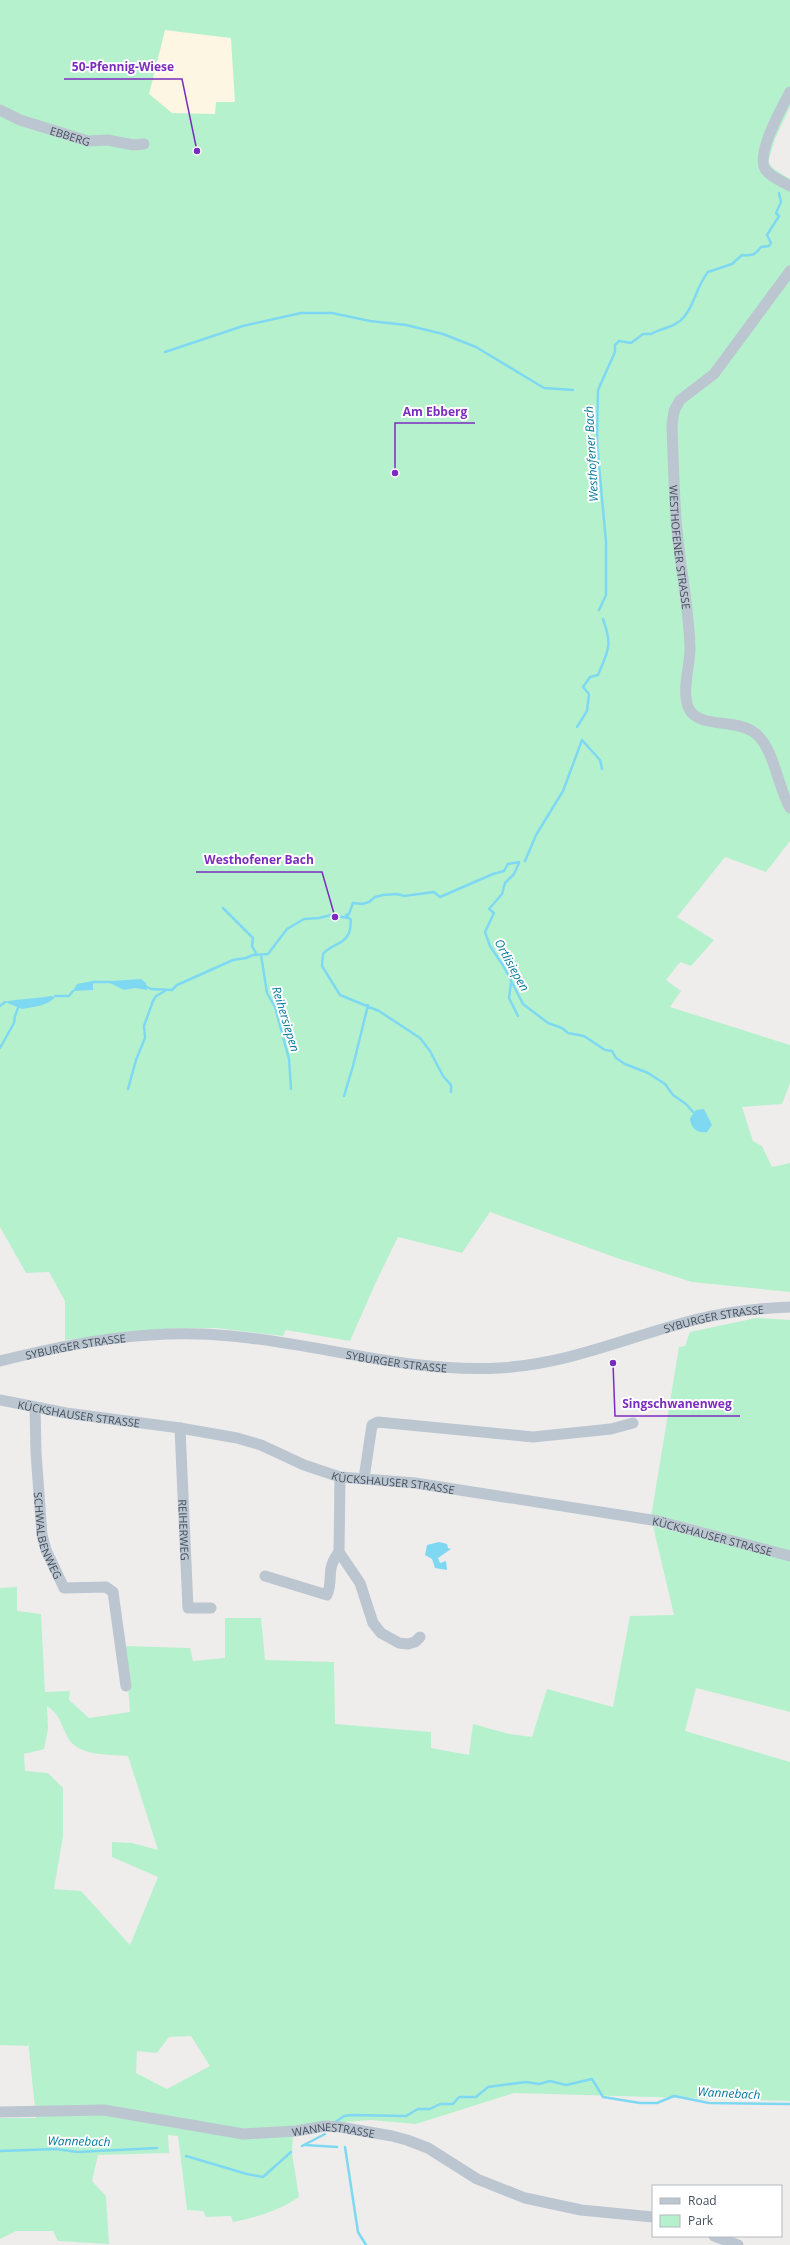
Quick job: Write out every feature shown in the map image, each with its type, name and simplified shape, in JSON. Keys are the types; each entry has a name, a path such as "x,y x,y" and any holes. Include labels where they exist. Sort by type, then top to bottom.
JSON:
{"street":[{"path":"790,92 770,133 762,162 770,174 790,186"},
{"name":"EBBERG","path":"0,110 20,120 88,141 108,140 133,145 144,144"},
{"name":"WESTHOFENER STRASSE","path":"790,271 714,374 680,400 674,411 672,425 676,520 689,626 690,651 687,694 689,708 695,717 715,723 726,722 740,725 753,731 763,740 769,752 783,795 790,808"},
{"name":"SYBURGER STRASSE","path":"0,1361 89,1341 141,1335 197,1334 270,1340 417,1366 459,1369 499,1368 574,1357 706,1317 734,1312 790,1308"},
{"name":"KÜCKSHAUSER STRASSE","path":"0,1400 92,1417 180,1428 249,1441 304,1465 340,1477 422,1484 658,1521 790,1556"},
{"name":"SCHWALBENWEG","path":"36,1407 40,1522 46,1550 64,1588 106,1587 113,1592 126,1686"},
{"path":"364,1478 372,1425 374,1423 533,1437 611,1429 633,1423"},
{"name":"REIHERWEG","path":"180,1428 188,1608 211,1608"},
{"path":"265,1576 327,1595 329,1590 329,1571 339,1552 340,1477"},
{"path":"339,1552 360,1583 373,1623 381,1633 399,1643 408,1644 415,1642 420,1638"},
{"name":"WANNESTRASSE","path":"0,2112 104,2110 135,2114 244,2134 266,2134 312,2127 340,2127 392,2136 417,2143 477,2179 525,2198 581,2210 652,2218"},
{"path":"717,2237 738,2245"}],"shaded area":[{"path":"165,30 231,38 236,115 153,168 171,113 149,94"}],"green space":[{"path":"0,0 790,0 790,107 775,139 768,162 774,169 790,179 790,841 766,872 725,857 677,917 714,940 691,966 680,962 666,980 681,991 670,1007 790,1045 790,1083 782,1104 742,1107 753,1141 762,1146 772,1167 790,1163 790,1292 692,1282 614,1257 490,1212 462,1253 398,1237 350,1341 286,1330 283,1336 216,1328 162,1329 65,1340 65,1301 49,1272 26,1273 0,1227","holes":["165,30 231,38 235,102 216,102 215,114 172,113 149,94"]},
{"path":"756,1318 790,1320 790,1712 696,1688 685,1731 790,1762 790,2101 514,2093 416,2124 371,2120 240,2130 293,2135 292,2153 299,2197 267,2213 233,2222 231,2216 206,2217 203,2211 187,2210 178,2136 168,2135 169,2153 98,2155 92,2181 106,2196 109,2244 58,2241 53,2231 16,2231 0,2239 0,2118 36,2118 28,2040 28,2046 0,2045 0,1588 17,1587 17,1611 41,1614 45,1692 70,1691 69,1700 89,1718 130,1712 125,1646 190,1648 193,1661 225,1658 225,1618 261,1618 265,1660 334,1662 335,1724 431,1732 431,1748 469,1755 473,1724 509,1734 532,1737 547,1689 613,1707 630,1616 674,1615 653,1526 753,1550 755,1543 691,1524 651,1517 679,1347 685,1346 690,1332","holes":["47,1706 57,1716 67,1736 78,1748 94,1753 128,1756 158,1850 132,1843 112,1842 112,1857 158,1877 130,1945 81,1891 54,1889 63,1836 63,1788 48,1773 25,1771 24,1754 44,1749 48,1729","191,2036 210,2066 167,2089 136,2073 137,2051 157,2053 169,2037"]}],"water":[{"path":"141,979 146,983 147,990 135,988 124,990 110,983 112,981"},
{"path":"93,981 93,990 73,991 77,984"},
{"path":"50,996 55,997 44,1004 22,1009 5,1002 12,1000"},
{"path":"704,1109 712,1125 707,1132 700,1132 693,1127 690,1118 696,1110"},
{"path":"439,1542 447,1544 448,1548 451,1549 438,1558 440,1563 446,1561 447,1570 435,1568 432,1559 425,1555 427,1545"}],"waterway":[{"name":"Westhofener Bach","path":"599,610 606,595 606,542 597,443 598,390 615,352 615,345 619,341 631,343 643,334 651,334 672,326 680,321 688,312 701,283 708,272 732,264 742,255 753,254 761,247 769,246 771,243 767,235 779,216 776,213 781,202 779,193"},
{"path":"165,352 243,326 301,313 332,313 370,321 406,325 443,334 476,347 544,388 573,390"},
{"name":"Westhofener Bach","path":"577,727 587,711 589,694 583,687 590,677 598,675 607,654 608,636 603,619"},
{"name":"Westhofener Bach","path":"525,861 536,835 563,791 582,740 600,760 602,769"},
{"name":"Westhofener Bach","path":"147,987 151,989 172,990 177,985 233,960 246,958 253,955 268,954 287,929 304,919 319,918 331,915 348,918 346,915 349,914 353,903 362,904 369,902 375,897 383,895 397,894 404,896 434,892 440,897 493,874 504,871 508,864 519,862"},
{"name":"Ortlisiepen","path":"519,863 514,874 505,883 502,894 489,909 494,913 485,932 490,946 504,967 523,1004 548,1023 562,1028 568,1033 584,1036 605,1050 612,1051 616,1058 625,1064 648,1073 665,1084 673,1095 686,1104 693,1112"},
{"path":"223,908 253,938 252,946 257,955"},
{"path":"348,917 351,920 350,930 347,937 323,954 322,966 340,995 379,1011 420,1038 430,1051 443,1076 451,1085 451,1092"},
{"name":"Reihersiepen","path":"261,955 267,993 275,1007 289,1059 291,1089"},
{"name":"Westhofener Bach","path":"93,982 111,982"},
{"path":"511,983 509,998 518,1016"},
{"name":"Westhofener Bach","path":"55,996 69,996 73,991"},
{"path":"128,1089 136,1060 145,1038 144,1026 153,1001 156,996 165,991"},
{"name":"Westhofener Bach","path":"0,1006 5,1002"},
{"path":"344,1096 368,1005"},
{"path":"0,1048 14,1023 18,1008"},
{"name":"Wannebach","path":"334,2123 344,2116 351,2115 406,2116 418,2109 430,2109 440,2104 453,2104 459,2097 476,2097 488,2087 526,2082 539,2084 550,2081 566,2085 592,2079 603,2097 640,2103 657,2103 674,2096 709,2103 790,2104"},
{"name":"Wannebach","path":"302,2146 325,2134"},
{"path":"305,2145 337,2147"},
{"path":"345,2147 358,2232 366,2245"},
{"name":"Wannebach","path":"0,2151 56,2149 78,2152 157,2148"},
{"name":"Wannebach","path":"186,2156 247,2174 263,2177 291,2152"}],"place":[{"name":"50-Pfennig-Wiese","path":"197,151"},
{"name":"Am Ebberg","path":"395,473"},
{"name":"Westhofener Bach","path":"335,917"},
{"name":"Singschwanenweg","path":"613,1363"}]}
